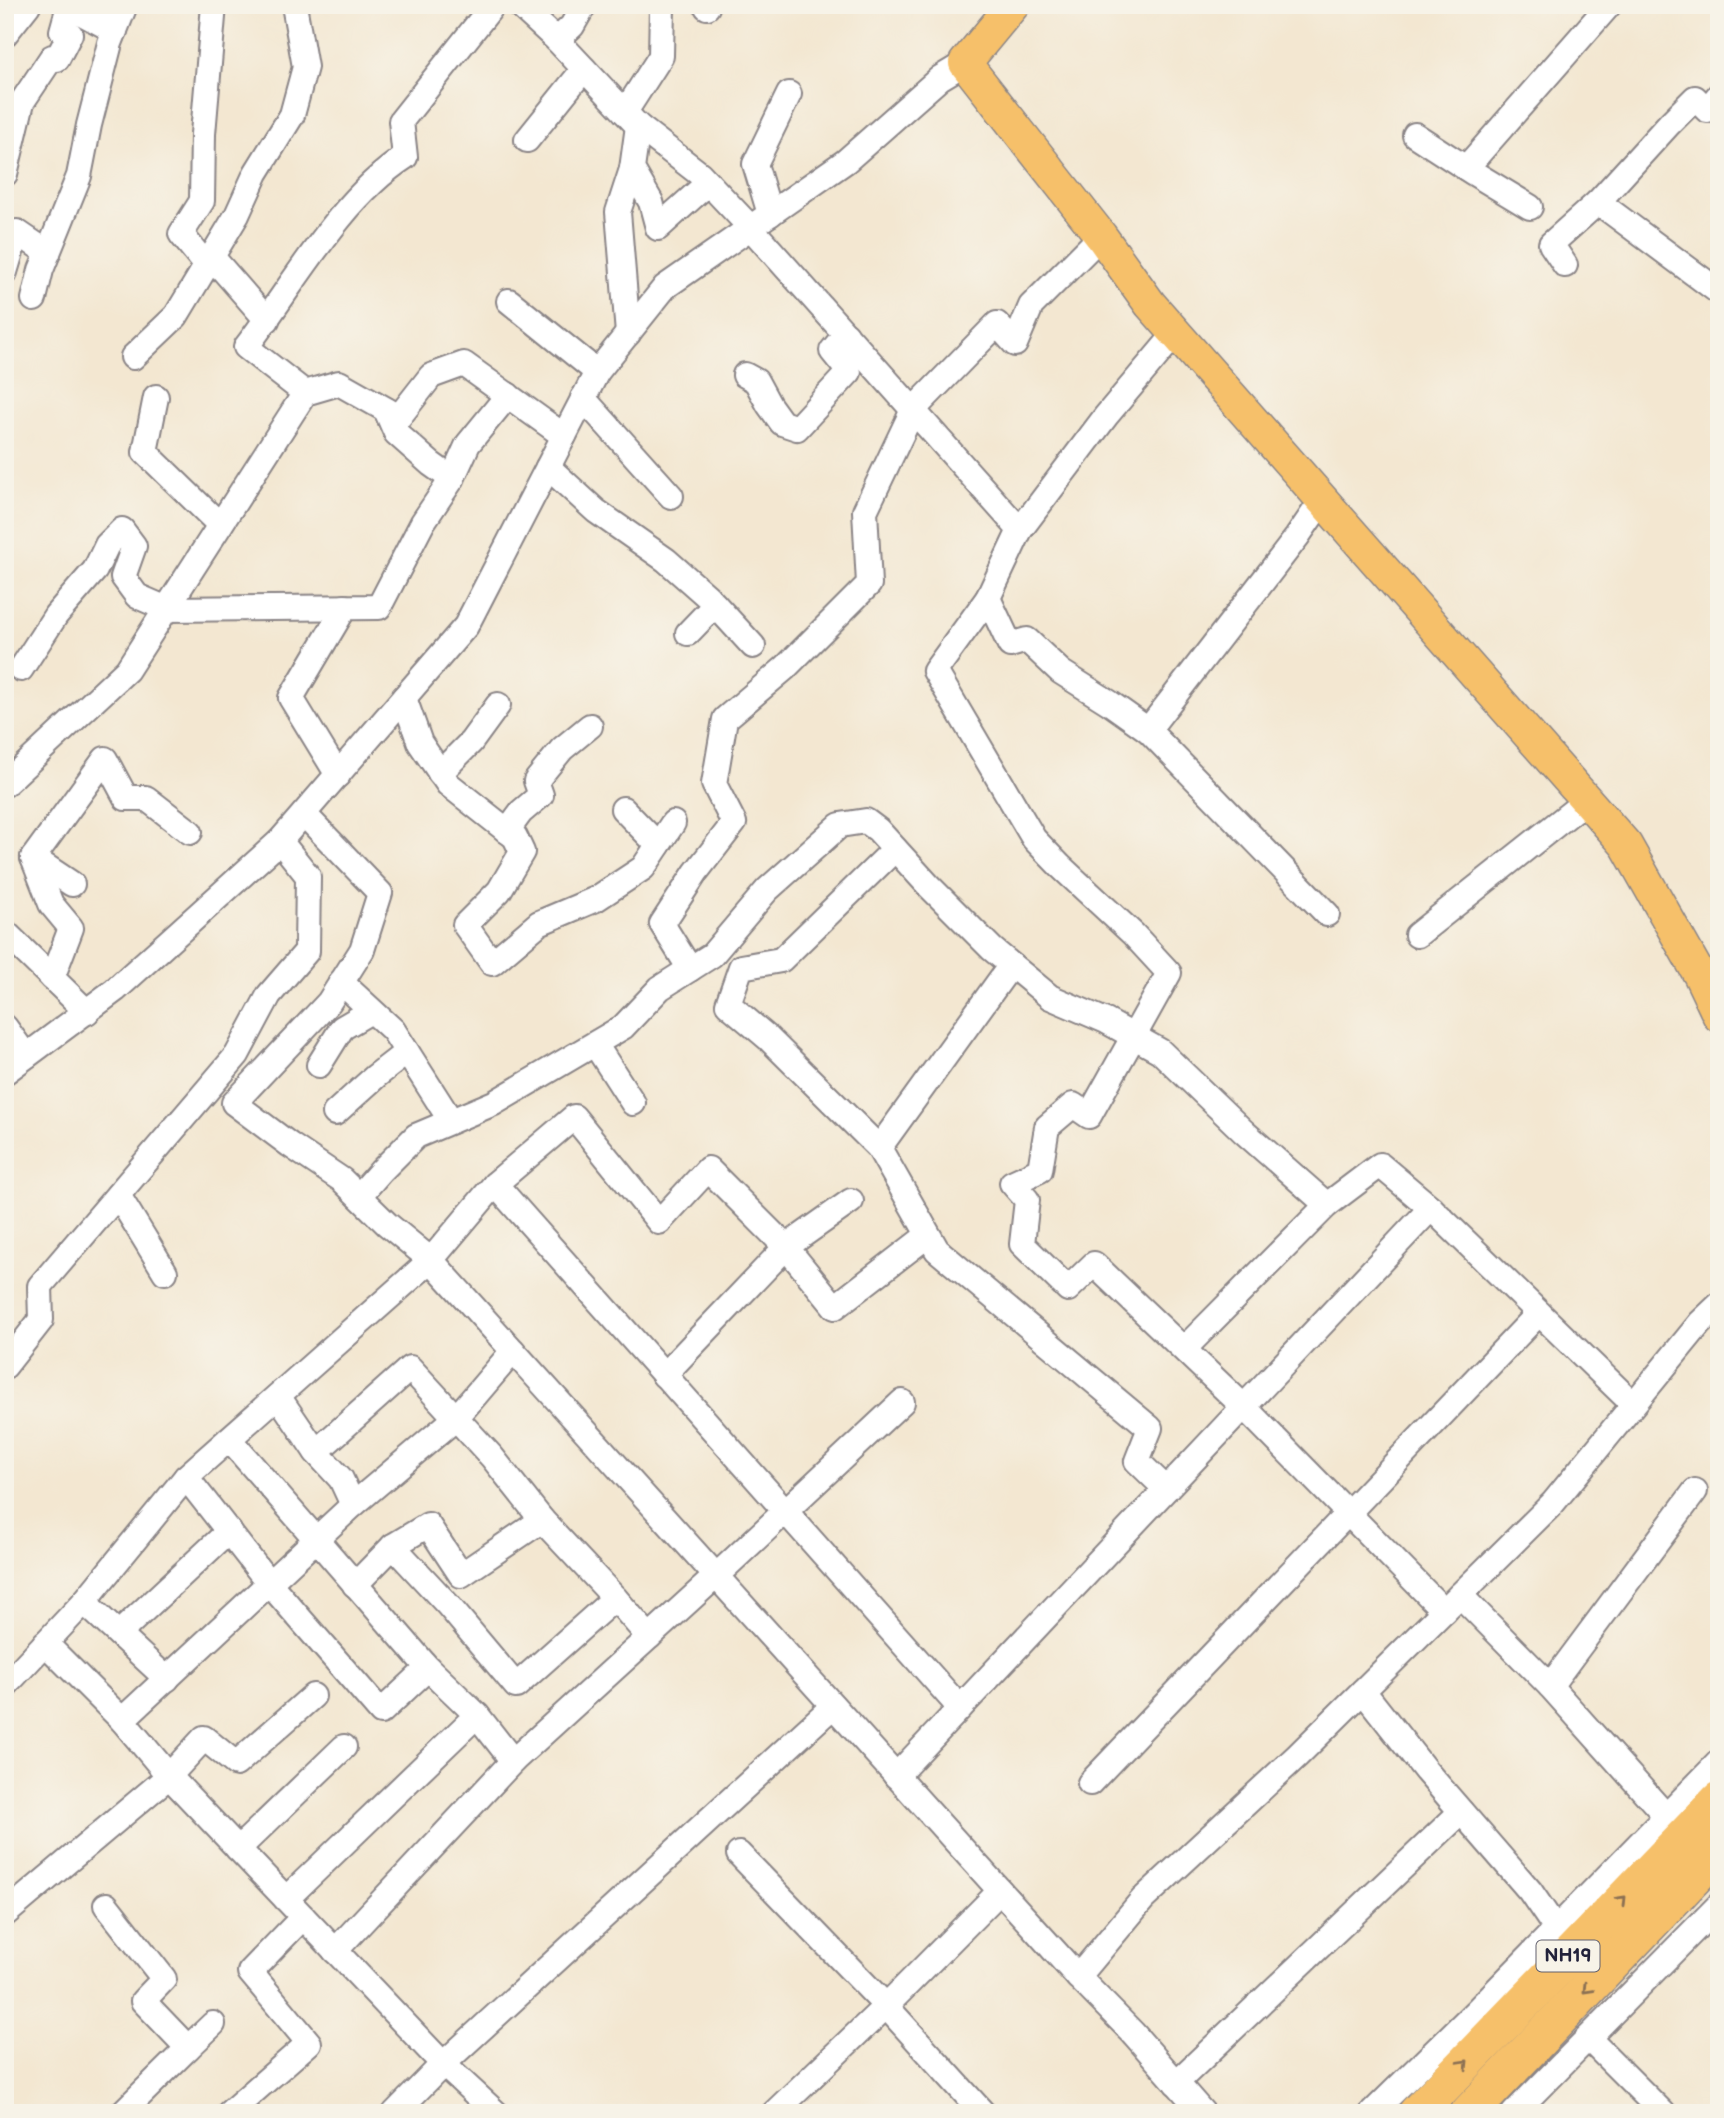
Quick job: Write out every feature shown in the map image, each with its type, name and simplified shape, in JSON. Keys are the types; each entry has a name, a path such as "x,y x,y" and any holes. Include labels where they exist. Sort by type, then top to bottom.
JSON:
{"highway":[{"name":"NH19","path":"1417,2113 1719,1800"},
{"name":"NH19","path":"1469,2113 1719,1851"}],"main road":[{"path":"1012,6 965,63 1101,236 1150,304 1626,845 1700,976 1719,1016"}],"street":[{"path":"5,34 28,5"},
{"path":"34,299 41,270 79,176 89,125 115,31 125,5"},
{"path":"214,5 203,134 202,201 181,234 267,320"},
{"path":"133,357 176,316 237,215 256,173 292,115 305,67 294,5"},
{"path":"305,393 246,347 328,233 383,171 405,157 401,121 493,5"},
{"path":"519,5 557,40 632,119 708,183 760,221 846,334 1020,530"},
{"path":"557,40 572,26 584,5"},
{"path":"628,334 618,212 632,169 632,119 662,57 662,5"},
{"path":"1466,168 1609,5"},
{"path":"5,174 22,102 52,57 57,59 70,34 62,31 67,13 76,10 115,31"},
{"path":"5,1072 115,990 280,841 466,626 597,372 665,287 846,161 940,78 965,63"},
{"path":"527,140 584,69"},
{"path":"760,221 755,164 789,94"},
{"path":"1565,265 1551,244 1598,202 1696,98 1715,109"},
{"path":"1415,135 1530,207"},
{"path":"632,169 651,202 659,228 708,183"},
{"path":"1598,202 1719,292"},
{"path":"5,272 17,232 48,253"},
{"path":"690,969 662,924 696,872 734,823 714,784 725,719 785,668 869,584 865,511 913,410 997,324 1015,344 1031,306 1101,236"},
{"path":"509,301 597,372"},
{"path":"1176,333 1106,416 1020,530 988,598 935,671 1034,839 1133,934 1169,973 1089,1116 1073,1105 1047,1127 1040,1170 1012,1183 1027,1200 1022,1244 1068,1289 1094,1264 1244,1407 1348,1513 1550,1686 1666,1816"},
{"path":"745,375 756,381 782,423 797,428 849,372 832,351 846,334"},
{"path":"5,784 127,670 305,393 340,383 399,417 431,376 464,364 564,436"},
{"path":"22,669 56,615 96,570 107,545 122,530 134,546 123,577 137,596 167,609 379,607 423,522 452,479 468,444 508,396"},
{"path":"156,397 145,452 220,525"},
{"path":"583,398 671,496"},
{"path":"386,410 396,433 452,479"},
{"path":"548,467 596,511 666,559 715,605 753,646"},
{"path":"1149,730 1323,499"},
{"path":"988,598 1010,645 1027,640 1061,672 1149,730 1327,914"},
{"path":"688,633 715,605"},
{"path":"338,775 291,698 345,607"},
{"path":"404,698 420,743 448,784 514,837 522,852 499,891 465,925 492,964 539,923 596,899 643,868 673,823"},
{"path":"440,773 471,742 498,705"},
{"path":"507,831 521,812 541,795 536,781 562,749 590,726"},
{"path":"33,858 105,758 126,798 146,798 190,832"},
{"path":"1418,935 1587,800"},
{"path":"623,809 658,845"},
{"path":"304,814 380,893 362,950 329,1002 234,1102 342,1180 387,1224 431,1260 1203,2113"},
{"path":"359,1196 416,1136 494,1103 623,1027 660,988 712,955 767,890 840,825 866,821 983,940 1049,997 1106,1021 1160,1051 1244,1132 1327,1205"},
{"path":"5,1366 41,1320 40,1286 237,1055 269,995 307,951 308,876 280,841"},
{"path":"741,967 781,960 895,849"},
{"path":"33,858 72,884"},
{"path":"33,858 51,904 71,929 52,978"},
{"path":"735,927 741,967 728,1004 768,1038 879,1148 937,1250 1150,1428 1137,1461 1166,1489"},
{"path":"5,932 87,1012"},
{"path":"879,1148 1011,965"},
{"path":"341,982 393,1030 451,1121"},
{"path":"319,1065 342,1028 371,1011"},
{"path":"5,1027 26,1056"},
{"path":"595,1044 633,1103"},
{"path":"335,1113 376,1076 408,1052"},
{"path":"5,1686 84,1602 186,1477 431,1260 495,1184 575,1117 659,1222 708,1169 786,1247 835,1307 928,1235"},
{"path":"1184,1349 1327,1205 1380,1165 1431,1208 1633,1404"},
{"path":"495,1184 960,1708"},
{"path":"118,1195 165,1272"},
{"path":"664,1375 786,1247 851,1201"},
{"path":"896,1776 1431,1208"},
{"path":"1078,1976 1143,1899 1287,1765 1553,1503 1700,1323 1719,1305"},
{"path":"1090,1783 1539,1313"},
{"path":"122,1720 353,1505 456,1418 513,1352"},
{"path":"316,1452 410,1368 492,1457 542,1520 649,1637"},
{"path":"278,1396 316,1452 341,1479 353,1505"},
{"path":"335,1951 513,1761 902,1402"},
{"path":"229,1439 428,1668 477,1714 513,1761"},
{"path":"186,1477 270,1583 382,1712 428,1668"},
{"path":"1550,1686 1695,1491"},
{"path":"355,1585 393,1546 428,1525 461,1575 542,1520"},
{"path":"121,1636 128,1625 229,1531"},
{"path":"393,1546 449,1605 516,1686 615,1598"},
{"path":"84,1602 167,1679"},
{"path":"45,1643 122,1720 169,1776 443,2064 496,2113"},
{"path":"1363,1691 1426,1771 1530,1891 1556,1929"},
{"path":"5,1914 169,1776 204,1738 236,1764 313,1696"},
{"path":"395,2113 443,2064 833,1706"},
{"path":"286,1899 477,1714"},
{"path":"238,1849 344,1748"},
{"path":"1372,2113 1719,1762"},
{"path":"1176,2083 1461,1812"},
{"path":"739,1854 886,2006 975,2110"},
{"path":"774,2113 886,2006 1000,1891"},
{"path":"106,1905 164,1979 143,2001 188,2048"},
{"path":"1514,2113 1719,1905"},
{"path":"229,2113 309,2043 250,1972 303,1917"},
{"path":"122,2113 214,2024"},
{"path":"1588,2038 1664,2113"}]}
